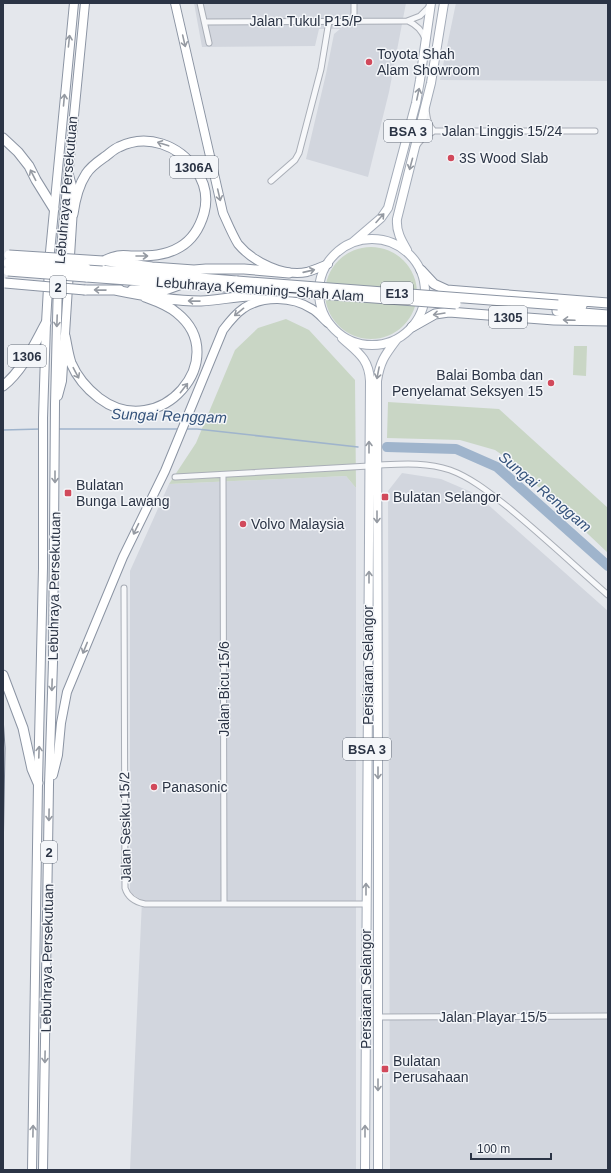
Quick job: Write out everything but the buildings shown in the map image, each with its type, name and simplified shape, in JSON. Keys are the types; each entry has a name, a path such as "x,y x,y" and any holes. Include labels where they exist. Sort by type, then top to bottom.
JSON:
{"highway":[{"path":"3,138 18,152 29,166 54,209"},
{"name":"1306A","path":"73,214 76,195 86,173 98,162 119,147 137,142 155,142 166,145 184,155 200,177 205,192 206,205 202,222 193,236 182,246 169,253 153,256 119,256 103,261"},
{"path":"6,263 103,261 194,270 244,269 289,273"},
{"name":"Lebuhraya Kemuning–Shah Alam","path":"6,263 182,284 238,284 557,308 608,315"},
{"path":"194,270 218,279"},
{"path":"421,270 434,284 447,290 608,303"},
{"name":"Lebuhraya Kemuning–Shah Alam","path":"86,273 218,279 238,284"},
{"path":"4,283 85,290 165,290 182,284"},
{"path":"64,336 71,362 78,378 105,403 118,409 142,411 166,404 176,397 191,378 197,355 196,341 190,328 178,313 168,306 145,297 115,290"},
{"path":"145,297 203,301 245,295 263,295 275,298"},
{"name":"Lebuhraya Kemuning–Shah Alam","path":"557,308 608,307"},
{"name":"1305","path":"412,327 435,314 449,312 554,320 608,321"},
{"name":"1306","path":"3,386 22,366 46,323"},
{"path":"3,675 23,728 32,769 38,783"}],"main road":[{"name":"Lebuhraya Persekutuan","path":"32,1170 43,575 43,418 46,323 54,209 74,3"},
{"name":"Lebuhraya Persekutuan","path":"43,1170 58,280 85,3"},
{"path":"175,3 223,213 232,235 240,245 257,260 289,273 307,272 328,264"},
{"name":"BSA 3","path":"410,254 402,242 396,227 397,219 426,108 444,3"},
{"name":"BSA 3","path":"351,244 381,218 388,208 416,103 426,41 430,4"},
{"path":"55,404 62,381 73,214 74,193 68,170"},
{"path":"50,785 58,755 61,723 67,692 123,557 165,471 223,330 233,317 244,308 252,304 275,298 294,302 312,309 342,338 368,344 382,343 396,339 403,336 412,327 421,313 424,303 425,291 421,270 417,262 410,254 400,247 378,240 364,240 351,244 338,252 328,264 320,283 320,304 328,323"},
{"name":"Persiaran Selangor","path":"342,338 363,358 368,368 370,381 373,466 378,1170"},
{"name":"Persiaran Selangor","path":"365,1170 366,904 373,466 379,367 383,358 396,339"}],"street":[{"path":"200,3 209,43"},
{"path":"354,3 354,21"},
{"path":"407,21 420,16 430,4"},
{"path":"271,181 295,160 299,153 320,69 329,21"},
{"path":"407,21 414,23 419,28 426,41"},
{"name":"Jalan Tukul P15/P","path":"205,22 407,21"},
{"name":"Jalan Linggis 15/24","path":"426,108 428,122 434,131 595,131"},
{"path":"415,149 422,139 434,131"},
{"path":"175,478 415,464 423,464 450,470 485,489 522,519 608,595"},
{"name":"Jalan Bicu 15/6","path":"223,475 224,904"},
{"name":"Jalan Sesiku 15/2","path":"124,588 125,888 127,894 131,899 138,903 145,904 366,904"},
{"name":"Jalan Playar 15/5","path":"378,1017 608,1016"}],"shaded area":[{"path":"194,3 406,3 389,92 368,177 306,159 334,34 340,29 319,29 315,46 202,47"},
{"path":"456,3 608,3 608,81 440,80"},
{"path":"402,473 441,479 476,494 608,611 608,1170 390,1170 388,491"},
{"path":"346,476 356,488 356,1170 130,1170 142,900 130,893 130,571 169,484"}],"green space":[{"path":"371,247 389,250 404,260 414,275 417,293 414,311 404,326 389,336 371,339 353,336 338,326 328,311 325,293 328,275 338,260 353,250"},
{"path":"286,319 309,330 355,380 356,488 346,476 169,484 196,443 235,350 258,328"},
{"path":"574,346 587,346 586,376 573,375"},
{"path":"388,402 499,409 608,508 608,553 511,461 495,450 460,440 387,438"}],"waterway":[{"name":"Sungai Renggam","path":"3,430 41,429"},
{"name":"Sungai Renggam","path":"57,429 179,429"},
{"name":"Sungai Renggam","path":"185,429 197,429 358,447"},
{"name":"Sungai Renggam","path":"387,447 456,449 497,467 608,566"}],"tram line":[{"path":"3,717 5,748 3,861"}],"place":[{"name":"Toyota Shah Alam Showroom","path":"369,62"},
{"name":"3S Wood Slab","path":"451,158"},
{"name":"Balai Bomba dan Penyelamat Seksyen 15","path":"551,383"},
{"name":"Bulatan Bunga Lawang","path":"68,493"},
{"name":"Bulatan Selangor","path":"385,497"},
{"name":"Volvo Malaysia","path":"243,524"},
{"name":"Panasonic","path":"154,787"},
{"name":"Bulatan Perusahaan","path":"385,1069"}]}
